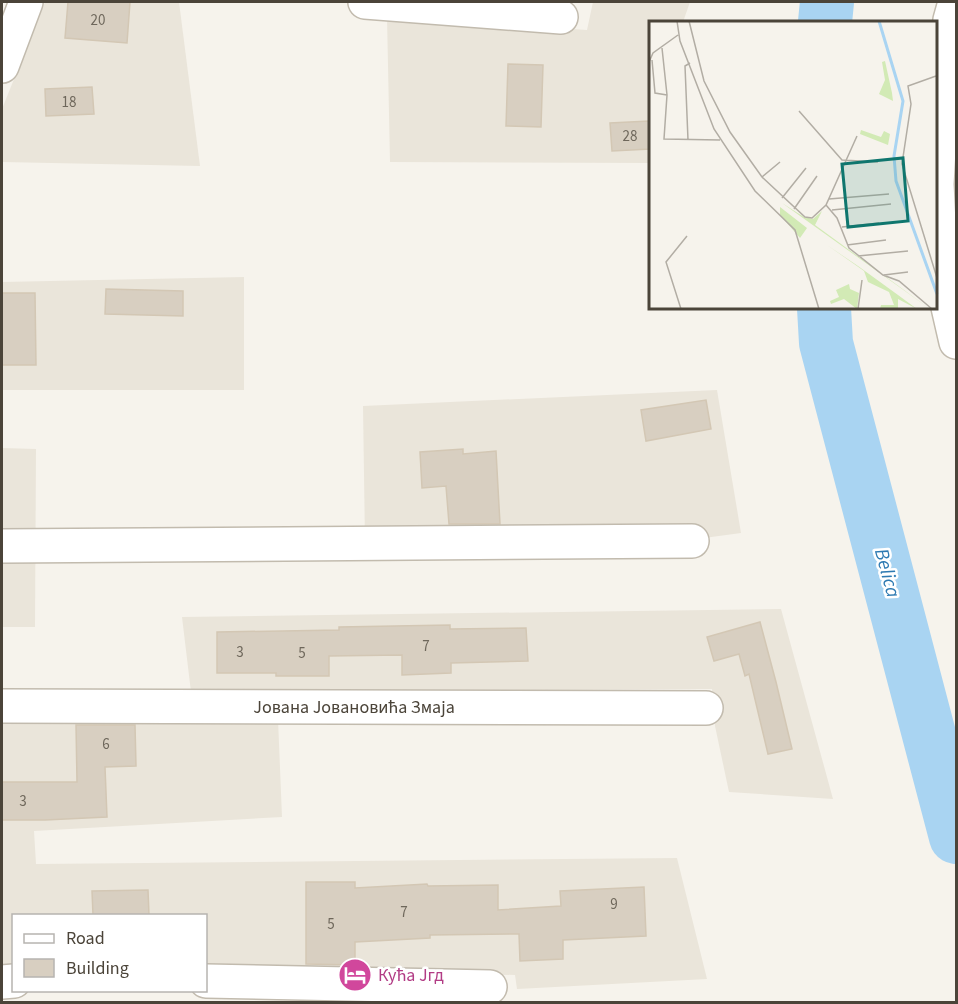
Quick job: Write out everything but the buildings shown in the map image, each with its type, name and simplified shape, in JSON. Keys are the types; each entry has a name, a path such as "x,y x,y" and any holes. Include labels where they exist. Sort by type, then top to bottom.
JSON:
{"street":[{"path":"2,66 26,2"},
{"path":"365,2 561,17"},
{"path":"955,2 950,20 943,81 937,184 942,281 957,342"},
{"path":"2,546 692,541"},
{"name":"Јована Јовановића Змаја","path":"2,706 706,708"},
{"path":"207,981 490,987"}],"shaded area":[{"path":"45,2 179,2 200,166 2,162 2,109"},
{"path":"593,2 690,2 683,21 649,21 649,163 390,162 387,17 587,30"},
{"path":"244,277 244,390 2,390 2,282"},
{"path":"717,390 741,533 704,538 365,543 363,406"},
{"path":"2,448 36,449 35,627 2,627"},
{"path":"781,609 833,799 729,792 715,726 712,689 191,692 182,617"},
{"path":"2,719 278,719 282,817 34,831 36,864 677,858 707,979 517,989 515,975 207,969 207,914 12,914 12,968 2,969"}],"waterway":[{"name":"Belica","path":"825,21 827,2"},
{"name":"Belica","path":"824,309 826,343 956,837"}],"place":[{"name":"Кућа Јгд","path":"355,975"}]}
